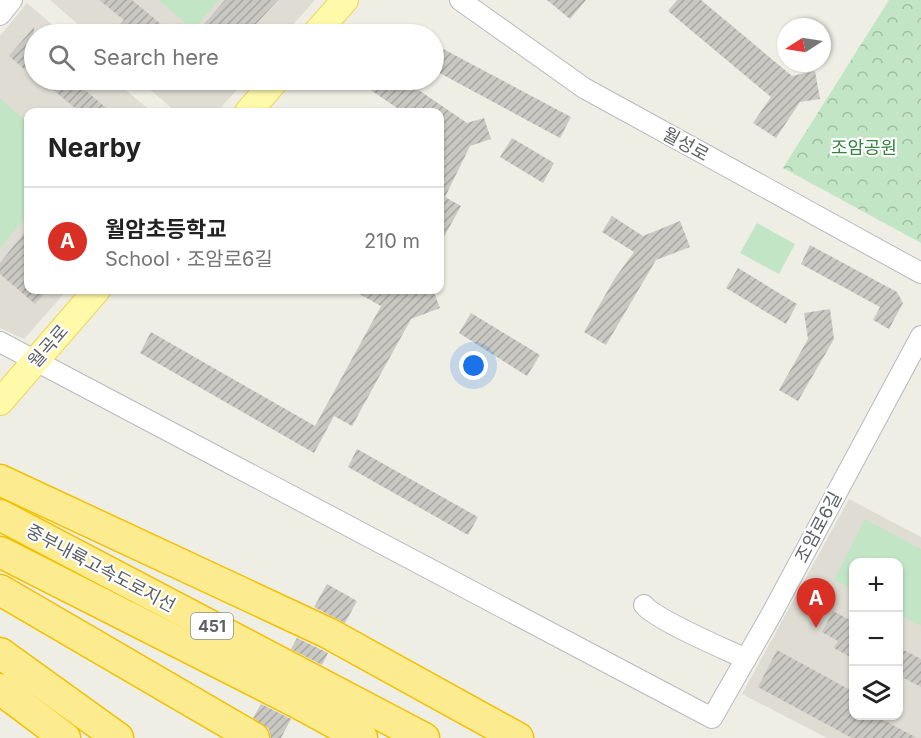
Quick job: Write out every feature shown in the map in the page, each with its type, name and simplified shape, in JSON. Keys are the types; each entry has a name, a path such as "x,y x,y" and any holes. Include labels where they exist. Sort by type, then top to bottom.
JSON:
{"highway":[{"path":"0,480 328,633 518,738"},
{"name":"중부내륙고속도로지선","path":"0,515 424,738"},
{"name":"중부내륙고속도로지선","path":"0,552 296,702 362,738"},
{"path":"0,590 254,738"},
{"path":"0,653 118,738"},
{"path":"0,688 65,738"}],"main road":[{"path":"324,24 345,0"},
{"path":"252,108 267,90"},
{"name":"월곡로","path":"0,402 94,294"}],"street":[{"path":"0,15 12,0"},
{"name":"월성로","path":"460,0 584,88 921,273"},
{"name":"조암로6길","path":"36,360 712,718 921,336"},
{"path":"0,342 36,360"},
{"path":"644,605 648,610 677,626 746,659"}],"shaded area":[{"path":"50,0 315,0 294,24 78,24"},
{"path":"27,3 51,24 24,24 24,90 126,90 147,108 24,108 24,294 63,294 24,339 0,328 0,36"},
{"path":"151,90 236,90 220,108 171,108"},
{"path":"849,499 921,537 921,738 827,738 742,694"}],"green space":[{"path":"159,0 219,0 198,24 186,24"},
{"name":"조암공원","path":"889,0 921,0 921,243 783,168"},
{"path":"0,98 24,119 24,220 0,248"},
{"path":"757,223 795,244 779,274 740,253"},
{"path":"865,519 921,549 921,626 903,616 903,558 849,558 849,588 834,580"}],"building":[{"path":"99,0 132,0 161,24 121,24 124,20"},
{"path":"225,0 278,0 256,24 204,24"},
{"path":"547,0 586,0 570,19"},
{"path":"677,0 701,0 777,63 777,72 787,72 792,76 815,72 820,99 800,102 776,138 753,123 771,97 668,11"},
{"path":"24,39 24,69 9,56"},
{"path":"444,49 571,117 560,138 444,75"},
{"path":"53,90 85,90 106,108 75,108"},
{"path":"371,90 419,90 467,123 484,118 491,139 470,146 445,197 461,206 444,237 444,108 397,108"},
{"path":"512,138 554,163 543,183 500,157"},
{"path":"612,216 643,236 680,221 690,247 656,260 606,345 584,332 615,278 634,252 602,232"},
{"path":"24,233 24,294 44,294 35,304 0,274 0,263"},
{"path":"810,245 897,292 903,303 889,329 873,320 880,307 801,264"},
{"path":"738,268 797,304 786,324 726,288"},
{"path":"359,294 435,294 440,308 411,319 352,426 334,416 314,453 140,353 151,332 315,426 381,306"},
{"path":"830,309 834,339 798,401 779,390 808,339 804,313"},
{"path":"471,313 540,355 527,376 459,333"},
{"path":"357,449 478,517 468,535 348,467"},
{"path":"327,584 357,601 345,623 314,607"},
{"path":"833,611 849,619 849,656 834,648 838,641 822,632"},
{"path":"297,638 328,653 322,665 291,649"},
{"path":"777,650 849,689 849,720 883,720 917,738 852,738 758,687"},
{"path":"903,650 921,659 921,687 903,678"},
{"path":"261,704 291,719 281,738 271,738 269,729 253,718"}],"place":[{"name":"월암초등학교","path":"816,628"}]}
